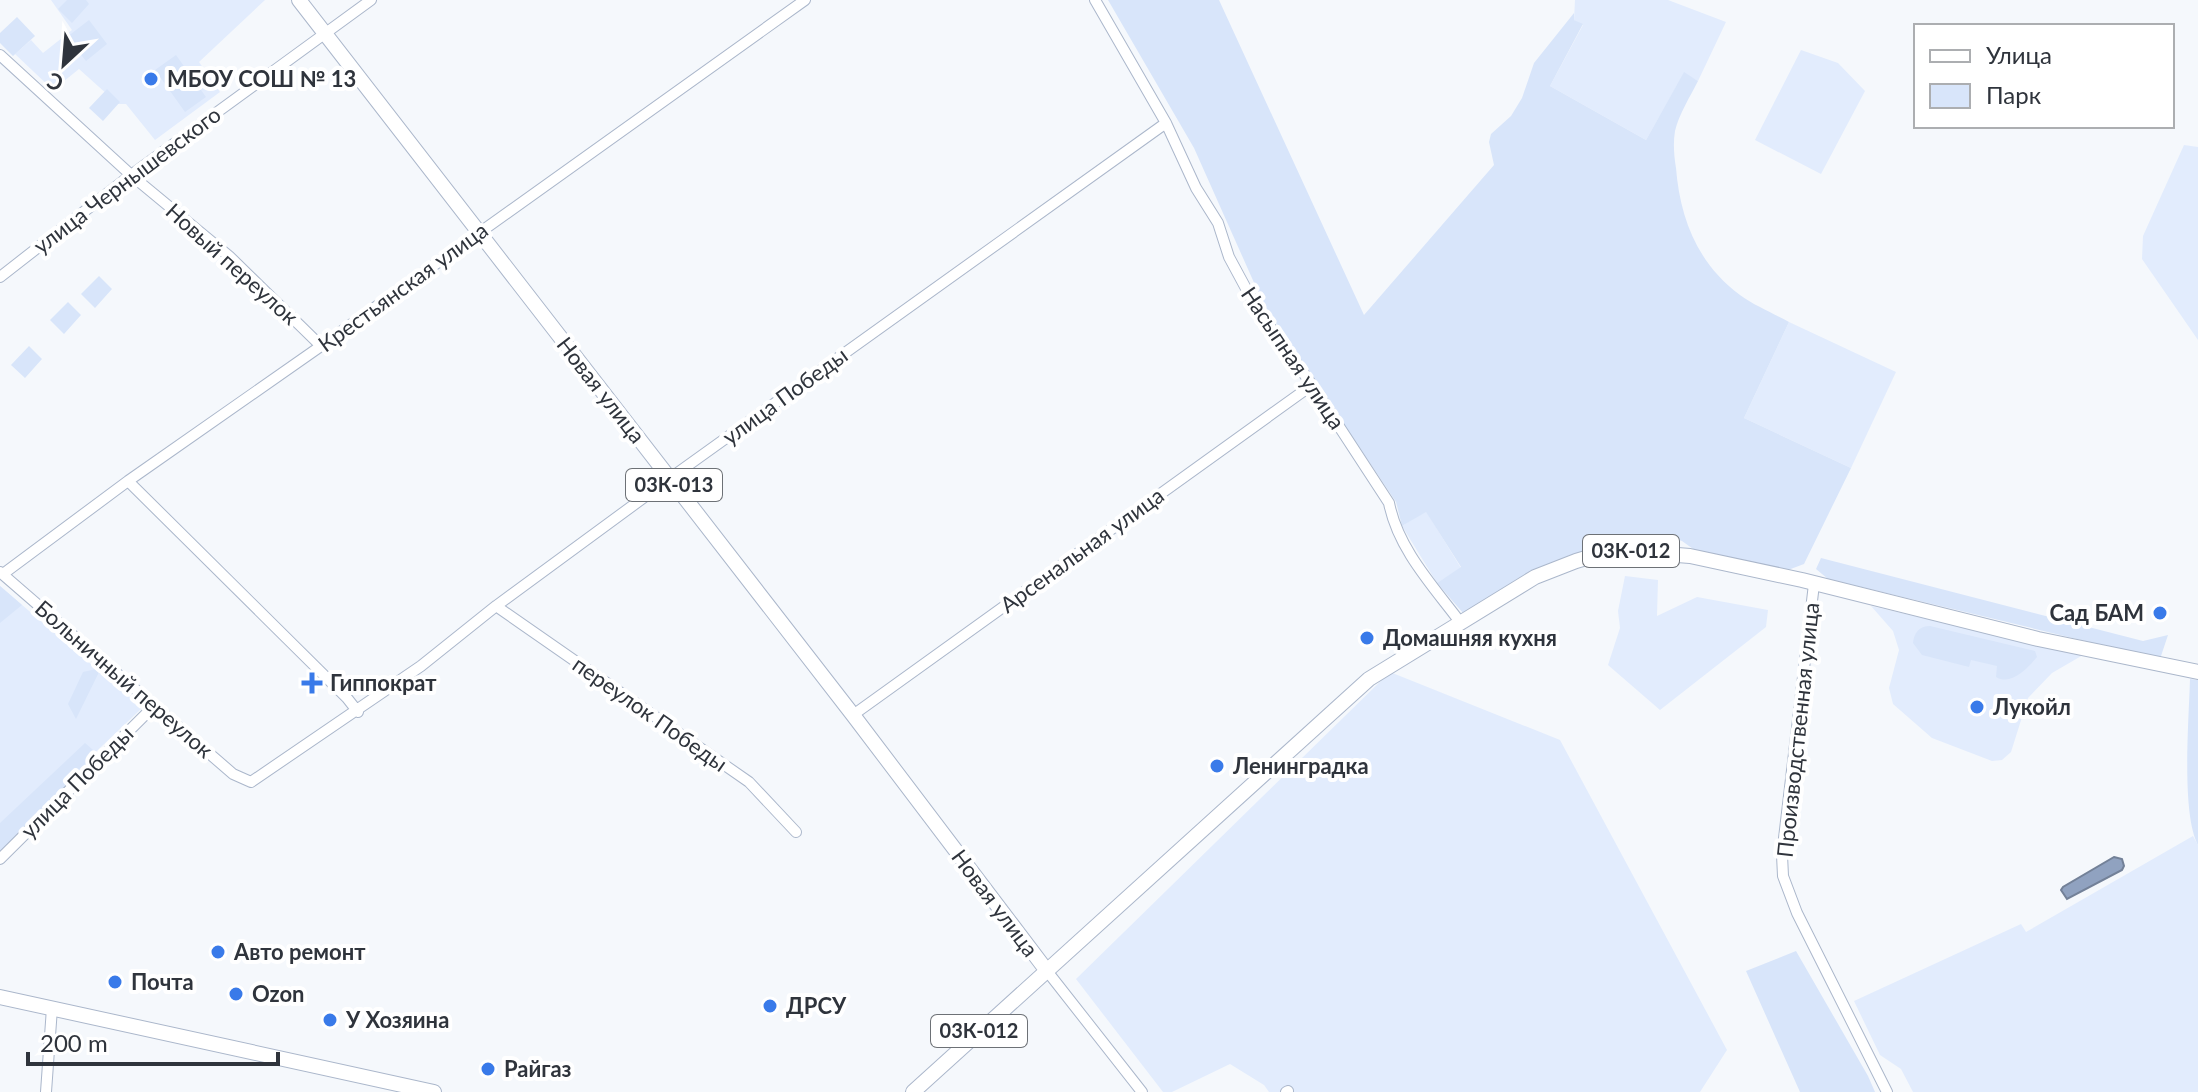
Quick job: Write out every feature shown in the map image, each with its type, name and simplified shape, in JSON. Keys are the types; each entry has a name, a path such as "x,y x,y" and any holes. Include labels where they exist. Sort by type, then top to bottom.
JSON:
{"main road":[{"name":"Новая улица","path":"299,0 853,715 1047,971"},
{"name":"03К-012","path":"913,1092 1361,686 1391,663 1555,568 1596,555 1627,551 1690,556 2038,639 2198,672"},
{"path":"0,997 434,1092"}],"street":[{"name":"улица Чернышевского","path":"0,277 131,175 371,0"},
{"name":"Крестьянская улица","path":"1,573 805,0"},
{"name":"Насыпная улица","path":"1095,0 1166,123 1196,188 1218,223 1229,257 1256,307 1312,385 1389,503 1393,525 1421,571 1460,622"},
{"name":"Новый переулок","path":"0,55 131,175 229,256 321,346"},
{"name":"улица Победы","path":"251,782 358,712 669,479 1166,123"},
{"name":"Арсенальная улица","path":"853,715 1312,385"},
{"path":"128,481 358,712"},
{"name":"Больничный переулок","path":"1,573 233,774 251,782"},
{"name":"Производственная улица","path":"1814,584 1785,825 1783,876 1797,913 1887,1092"},
{"name":"переулок Победы","path":"496,606 749,782 796,832"},
{"name":"улица Победы","path":"0,859 154,706"},
{"path":"1047,971 1142,1092"},
{"path":"46,1092 52,1008"}],"shaded area":[{"name":"МБОУ СОШ № 13","path":"51,0 265,0 199,62 220,92 155,140 126,104 118,104 79,69 53,90 15,54 31,40 43,53 72,30"},
{"path":"1575,0 1668,0 1726,22 1698,81 1684,73 1646,140 1550,86 1583,25 1574,20"},
{"path":"1801,50 1838,63 1865,91 1821,174 1755,140"},
{"path":"2184,145 2198,147 2198,340 2142,259 2143,236"},
{"path":"1789,322 1896,372 1851,468 1744,418"},
{"path":"1426,511 1461,568 1437,583 1402,526"},
{"path":"1625,576 1658,580 1657,616 1697,597 1768,610 1766,627 1660,710 1608,665 1620,628 1618,611"},
{"path":"0,586 142,708 0,843"},
{"path":"1871,606 2083,655 2052,673 2028,698 2011,752 2002,760 1992,761 1932,738 1893,704 1889,688 1899,650 1893,631"},
{"path":"1390,672 1560,740 1727,1050 1700,1092 1269,1092 1264,1085 1230,1064 1172,1092 1163,1092 1076,979"},
{"path":"2193,836 2198,845 2198,1092 1913,1092 1901,1069 1880,1055 1854,1001 2021,924 2026,932"},
{"path":"2114,857 2122,859 2122,870 2067,899 2061,890 2063,887"}],"green space":[{"path":"67,0 86,0 89,4 72,23 58,9"},
{"path":"1108,0 1219,0 1364,315 1494,165 1489,142 1491,134 1511,116 1522,98 1534,63 1574,13 1574,20 1583,24 1550,86 1646,140 1684,72 1698,81 1679,118 1674,136 1678,187 1687,222 1702,255 1725,283 1746,299 1789,322 1744,418 1851,468 1804,564 1788,570 1696,551 1682,541 1669,537 1647,540 1598,548 1556,561 1463,613 1437,583 1461,567 1426,512 1402,526 1396,502 1264,305 1194,148"},
{"path":"17,17 35,36 13,56 0,43 0,33"},
{"path":"89,20 107,44 86,61 67,37"},
{"path":"176,55 206,97 185,112 155,70"},
{"path":"107,89 120,102 103,121 89,108"},
{"path":"99,276 112,289 95,308 81,294"},
{"path":"68,302 81,315 64,334 50,320"},
{"path":"29,346 42,359 25,378 11,365"},
{"path":"1821,558 2143,641 2168,635 2161,656 2156,658 1828,579 1816,569"},
{"path":"0,586 22,605 0,623"},
{"path":"1930,626 2035,651 2037,657 2018,675 2002,679 1996,677 1997,666 1971,660 1969,667 1922,655 1913,643 1914,639 1920,629"},
{"path":"101,668 76,719 68,704 83,672"},
{"path":"2190,679 2198,680 2198,845 2189,811"},
{"path":"85,743 100,756 0,860 0,823"},
{"path":"1796,951 1875,1092 1800,1092 1746,971"}],"place":[{"name":"МБОУ СОШ № 13","path":"151,79"},
{"name":"Сад БАМ","path":"2160,613"},
{"name":"Домашняя кухня","path":"1367,638"},
{"name":"Гиппократ","path":"312,683"},
{"name":"Лукойл","path":"1977,707"},
{"name":"Ленинградка","path":"1217,766"},
{"name":"Авто ремонт","path":"218,952"},
{"name":"Почта","path":"115,982"},
{"name":"Ozon","path":"236,994"},
{"name":"ДРСУ","path":"770,1006"},
{"name":"У Хозяина","path":"330,1020"},
{"name":"Райгаз","path":"488,1069"}]}
